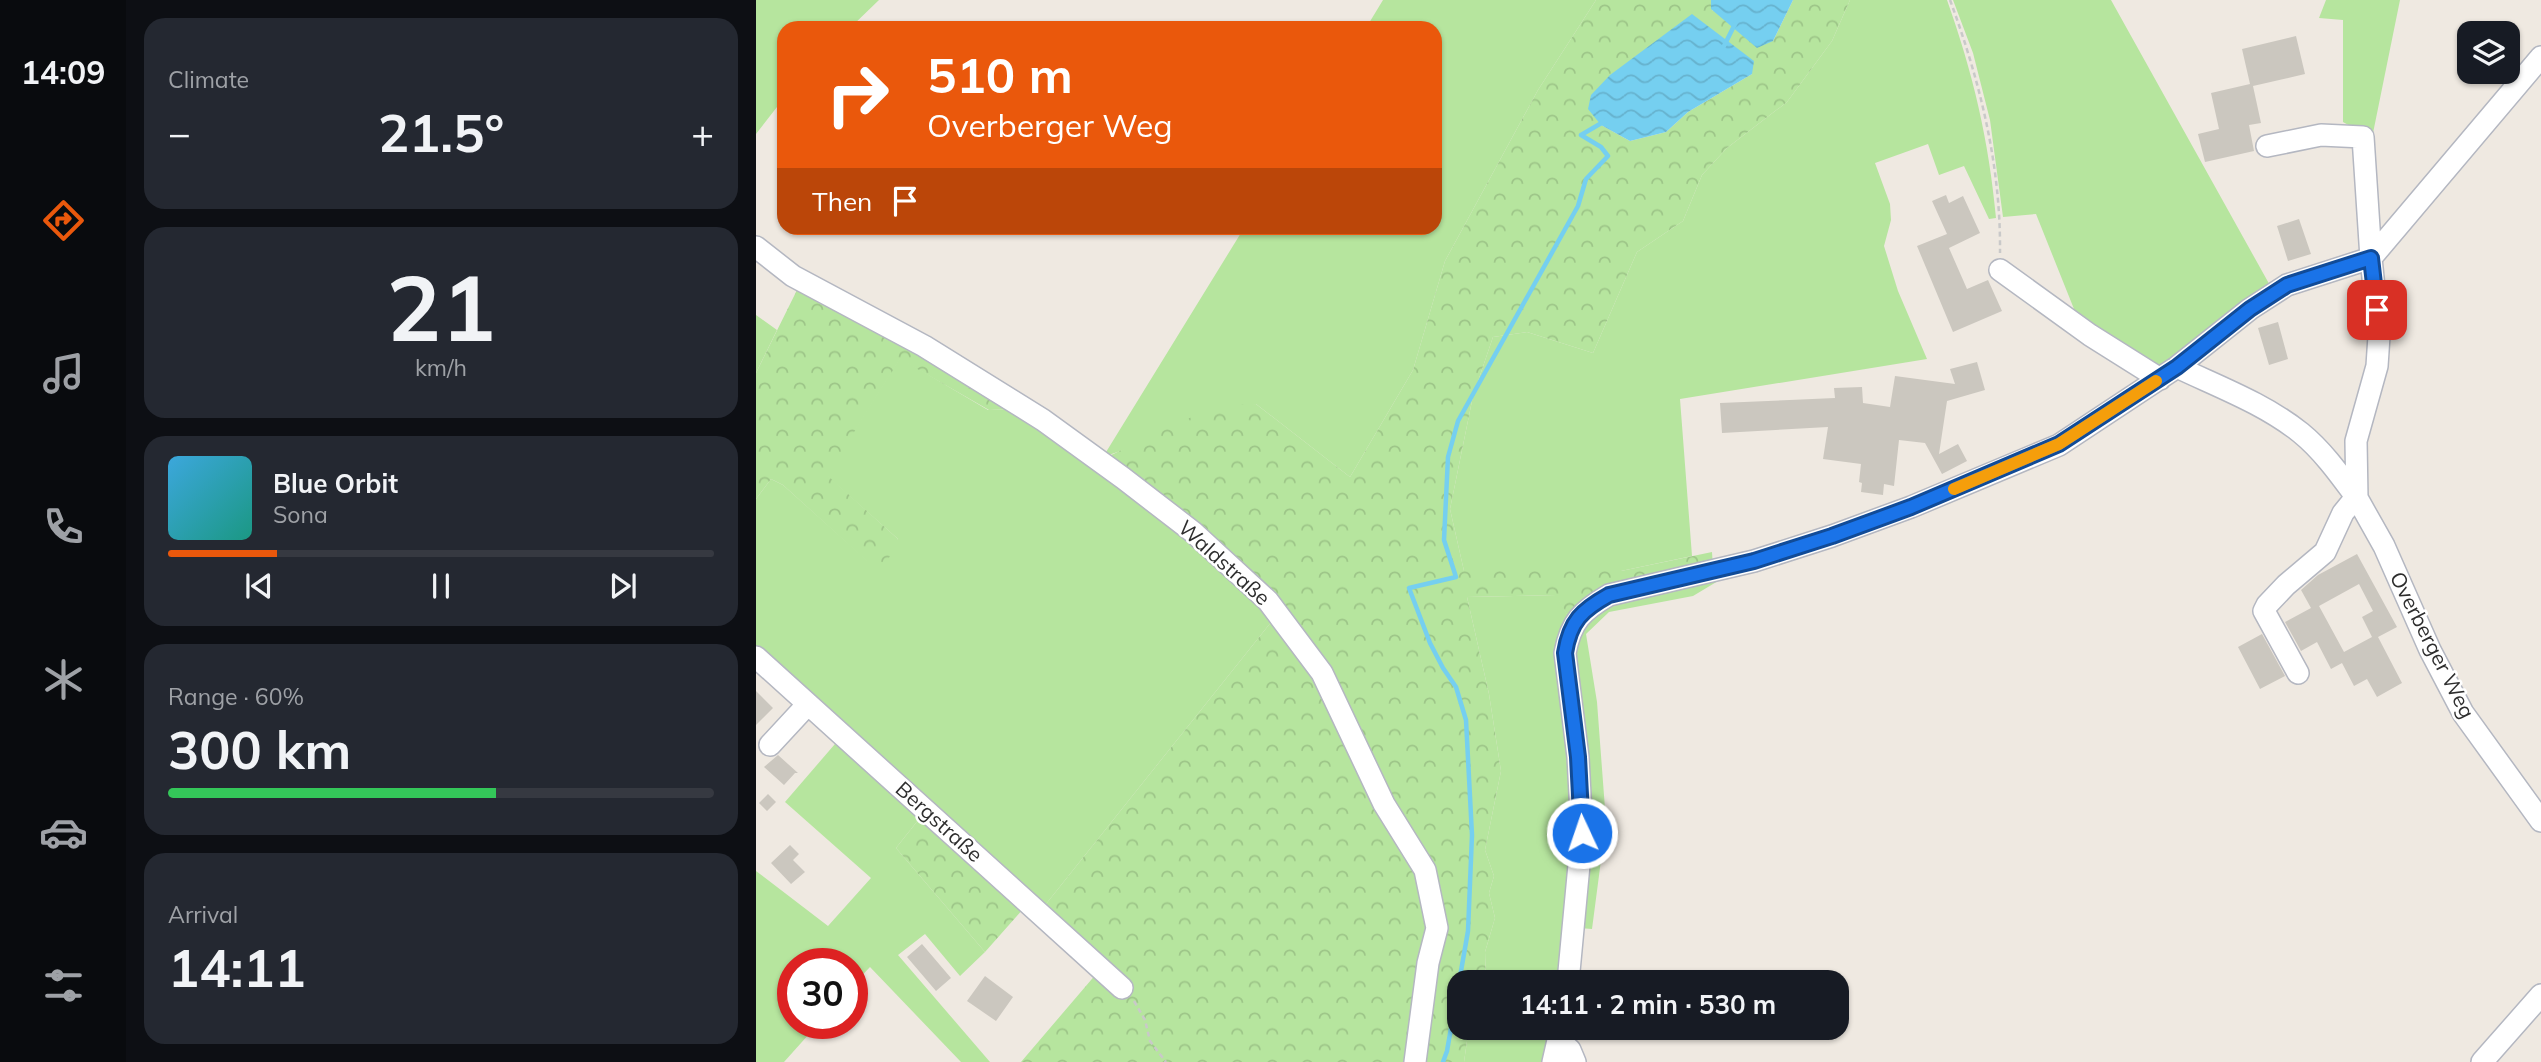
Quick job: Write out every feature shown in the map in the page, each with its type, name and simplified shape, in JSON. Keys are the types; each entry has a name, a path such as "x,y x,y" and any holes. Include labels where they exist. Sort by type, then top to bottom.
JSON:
{"street":[{"path":"1569,970 1582,833 1578,757 1565,653 1574,622 1588,607 1609,595 1754,561 1832,536 1911,507 2059,444 2169,373 2250,309 2287,285 2371,258 2541,57"},
{"name":"Overberger Weg","path":"2267,146 2321,135 2363,137 2379,336 2377,366 2356,441 2357,497"},
{"name":"Waldstraße","path":"756,247 793,276 924,346 1043,420 1193,532 1268,601 1322,673 1384,804 1425,870 1437,928 1428,963 1415,1062"},
{"name":"Overberger Weg","path":"2000,270 2090,335 2169,373 2261,407 2301,433 2330,461 2357,497 2384,546 2430,650 2463,713 2541,821"},
{"path":"2298,673 2264,611 2276,595 2325,552 2343,513 2357,497"},
{"name":"Bergstraße","path":"756,657 1122,988"},
{"path":"770,745 808,704"},
{"path":"2482,1062 2541,995"},
{"path":"1553,1062 1558,1040"},
{"path":"1564,1040 1575,1062"}],"path":[{"path":"1950,0 1970,54 1986,118 2000,229 2000,270"},
{"path":"1122,988 1140,1008 1150,1041 1166,1062"}],"green space":[{"path":"756,0 879,0 857,21 777,21 777,107 756,134"},
{"path":"1383,0 1596,0 1538,90 1445,261 1413,370 1350,477 1256,404 1103,457 1240,235 1442,235 1442,21 1370,21"},
{"path":"1596,0 1711,0 1712,10 1773,41 1793,0 1850,0 1832,41 1787,102 1727,148 1702,175 1683,221 1637,252 1593,353 1527,332 1493,337 1473,396 1450,509 1464,571 1621,571 1712,552 1713,568 1608,593 1571,621 1555,595 1467,597 1489,694 1501,771 1485,850 1494,876 1489,893 1495,918 1485,952 1486,970 1447,970 1447,1040 1467,1040 1464,1062 1416,1062 1439,928 1324,671 1109,456 1215,406 1256,404 1350,477 1413,370 1445,261 1538,90","holes":["1692,15 1752,74 1688,112 1666,132 1630,141 1601,125 1663,38"]},
{"path":"1850,0 1947,0 1979,108 1996,218 1989,219 1964,166 1939,175 1928,144 1875,163 1890,204 1891,220 1884,246 1898,291 1927,359 1680,399 1692,556 1621,571 1464,571 1450,509 1473,396 1493,337 1527,332 1593,353 1637,252 1683,221 1702,175 1727,148 1787,102 1832,41"},
{"path":"1953,0 2111,0 2272,289 2161,372 2078,319 2036,214 2003,217 1990,120 1973,53"},
{"path":"2326,0 2400,0 2372,138 2343,122 2343,20 2319,18"},
{"path":"800,284 1011,409 989,410 900,359 827,475 898,539 887,562 870,564 783,485 771,479 756,499 756,373"},
{"path":"756,315 777,330 756,373"},
{"path":"900,358 988,410 1011,409 1121,480 1276,616 1042,909 756,648 756,499 771,479 783,485 870,563 898,539 826,475"},
{"path":"1723,578 1693,596 1609,612 1586,634 1597,702 1606,822 1592,929 1579,928 1568,653 1589,611"},
{"path":"1556,595 1571,621 1577,758 1566,970 1486,970 1485,952 1495,918 1489,893 1494,876 1485,850 1501,771 1489,694 1467,597"},
{"path":"1276,616 1320,674 1430,897 1413,1062 1021,1062 1097,973 1042,909"},
{"path":"841,737 923,814 896,848 985,952 960,976 925,934 898,955 990,1062 961,1062 870,967 868,969 868,948 777,948 777,1039 805,1039 784,1062 756,1062 756,871 828,926 871,878 785,802"},
{"path":"923,814 1024,908 985,952 896,848"},
{"path":"1467,1040 1554,1040 1549,1062 1464,1062"}],"water":[{"path":"1711,0 1793,0 1773,41 1757,48 1711,9"},
{"path":"1692,14 1754,61 1752,74 1688,112 1666,132 1630,141 1601,125 1588,109 1591,95 1610,75"}],"building":[{"path":"2296,36 2305,74 2253,86 2261,123 2249,125 2254,151 2205,162 2198,134 2219,129 2211,93 2250,84 2242,49"},
{"path":"1946,195 1949,203 1963,196 1980,233 1949,248 1967,289 1988,280 2002,311 1953,332 1917,246 1947,234 1932,201"},
{"path":"2299,219 2311,254 2288,261 2277,226"},
{"path":"2278,322 2288,359 2269,365 2258,328"},
{"path":"1977,362 1985,390 1947,401 1939,454 1958,444 1967,461 1942,474 1925,443 1899,440 1894,486 1884,484 1883,495 1861,492 1861,464 1823,459 1828,427 1722,433 1720,403 1835,398 1834,388 1862,387 1863,403 1890,407 1895,376 1955,384 1950,369"},
{"path":"2357,554 2397,627 2378,637 2402,683 2377,697 2367,679 2354,686 2342,663 2331,669 2317,642 2301,651 2285,622 2311,608 2301,590 2318,575","holes":["2359,584 2373,611 2362,617 2372,637 2344,652 2319,606"]},
{"path":"2262,634 2285,676 2260,689 2238,647"},
{"path":"756,691 773,708 756,725"},
{"path":"778,755 798,773 784,785 764,767"},
{"path":"768,794 776,802 767,811 759,803"},
{"path":"790,845 799,854 793,860 805,872 791,884 771,863"},
{"path":"922,944 951,978 936,991 907,957"},
{"path":"985,976 1013,997 996,1021 967,1001"}],"waterway":[{"path":"1724,46 1736,22"},
{"path":"1443,1062 1468,931 1472,835 1466,720 1456,687 1430,643 1409,588 1456,577 1444,540 1448,457 1458,421 1578,206 1586,179 1608,156 1601,147 1581,135 1605,121"}],"slow traffic":[{"path":"1954,489 2059,444 2156,381"}],"route":[{"path":"1582,833 1578,757 1565,653 1574,622 1588,607 1609,595 1754,561 1832,536 1911,507 2059,444 2177,367 2250,309 2287,285 2371,258 2377,310"}]}
